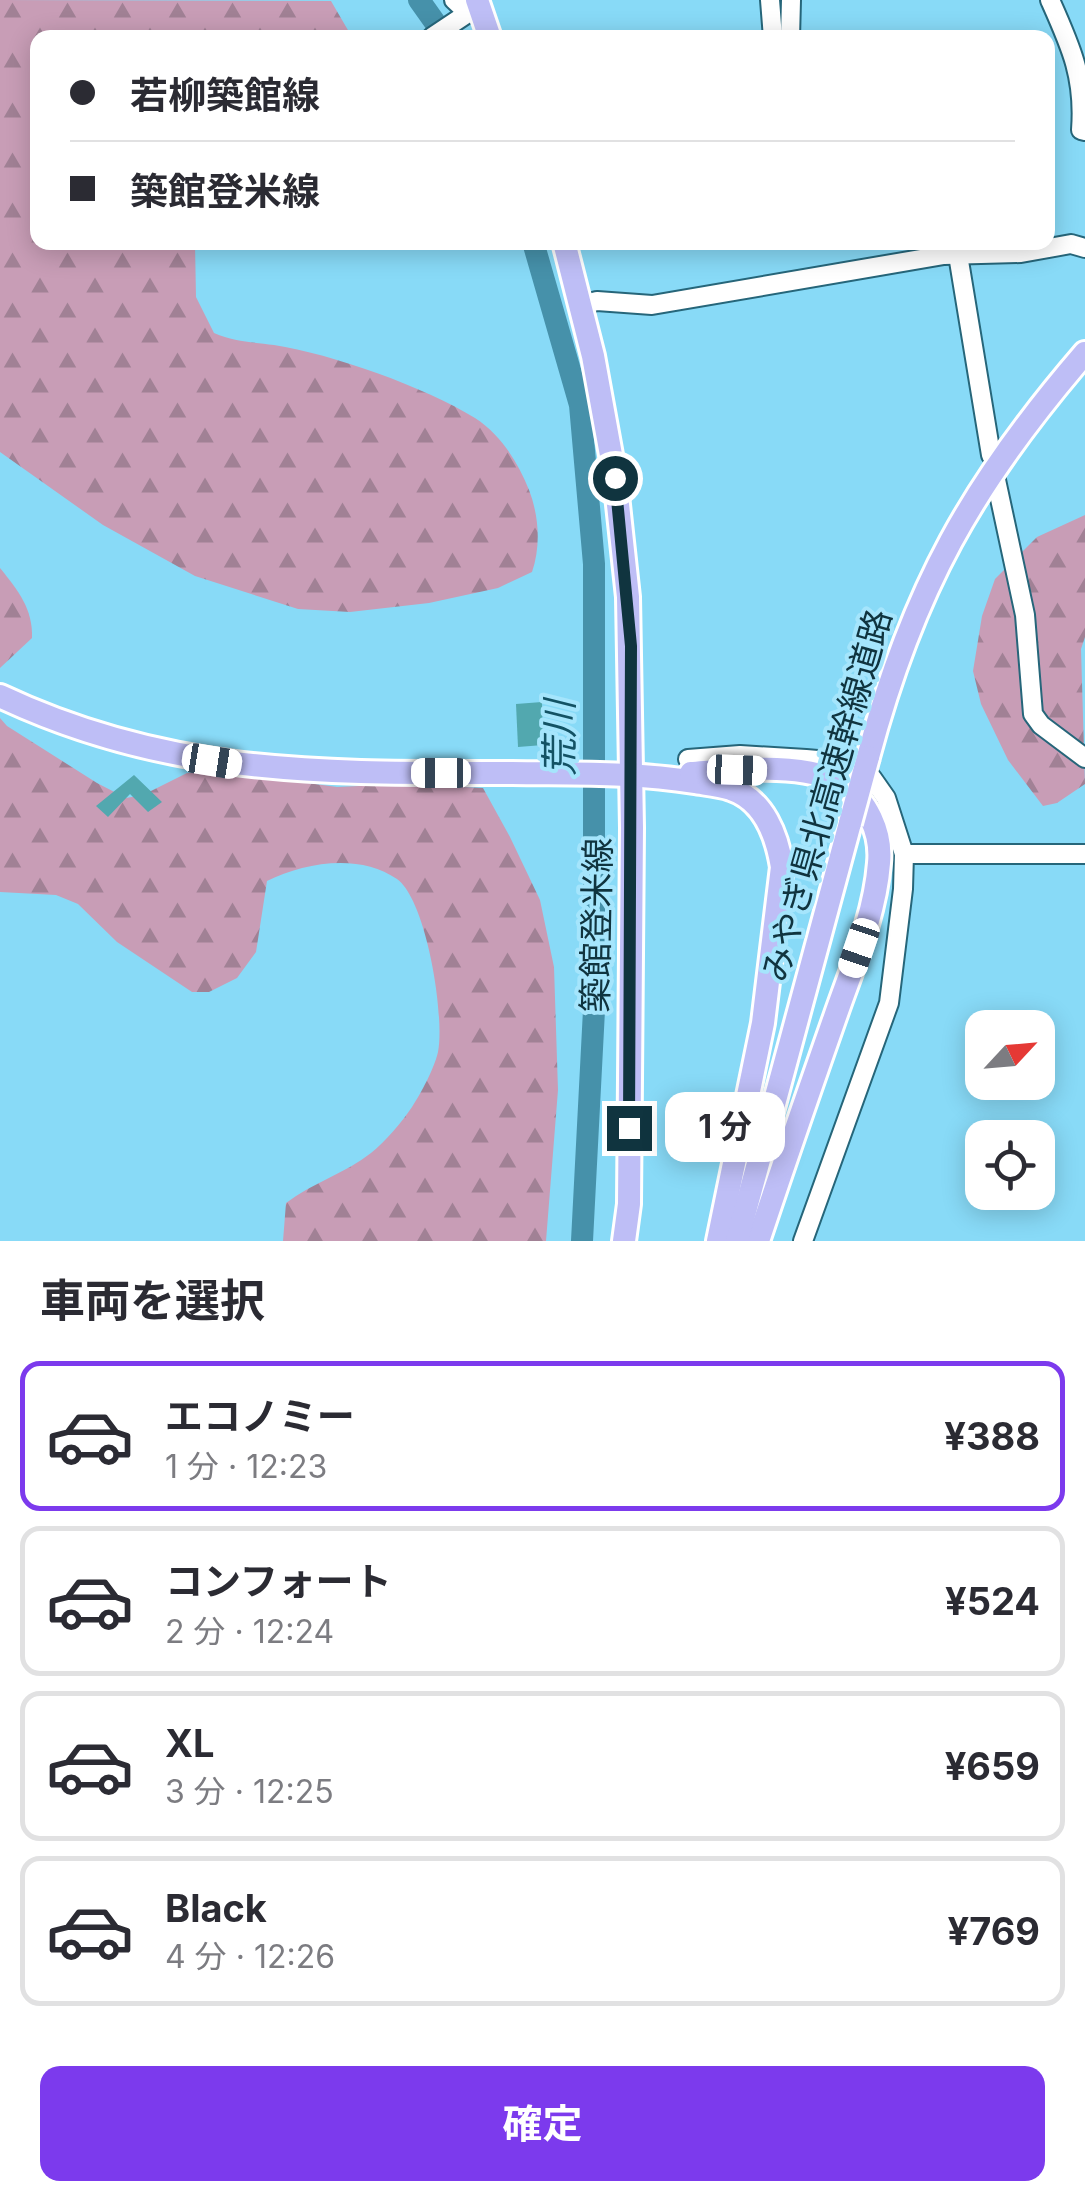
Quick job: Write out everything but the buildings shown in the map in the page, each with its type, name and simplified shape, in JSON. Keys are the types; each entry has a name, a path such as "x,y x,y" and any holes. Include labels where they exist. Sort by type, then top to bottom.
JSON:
{"main road":[{"path":"468,8 484,30"},
{"name":"築館登米線","path":"566,250 612,460 631,646 624,774 628,1204 624,1241"},
{"name":"みやぎ県北高速幹線道路","path":"737,1241 896,658 961,518 1016,435 1085,352"},
{"path":"0,696 48,719 114,740 244,766 329,773 658,776 732,789 752,801 768,821 782,867 763,1023 718,1241"},
{"path":"658,776 737,770 819,775 851,791 866,808 879,841 876,882 859,948 758,1241"}],"street":[{"path":"770,0 772,30"},
{"path":"790,30 791,0"},
{"path":"1050,0 1078,65 1082,84 1081,130 1085,131"},
{"path":"441,30 468,8"},
{"path":"1055,246 1070,244 1085,248"},
{"path":"581,306 596,301 652,306 946,251 1032,250"},
{"path":"946,251 992,455"},
{"path":"996,480 1025,615 1033,714 1041,725 1085,758"},
{"path":"688,760 740,756 829,761 872,778 886,798 904,854 888,1003 802,1241"},
{"path":"904,854 1085,854"}],"green space":[{"path":"0,0 331,1 348,30 30,30 30,250 195,250 196,297 214,333 350,364 431,395 475,418 508,450 529,490 538,531 532,572 498,588 429,603 350,612 298,609 195,576 103,525 0,452"},
{"path":"1085,515 1085,637 1081,649 1085,784 1057,803 1043,806 1008,760 981,704 973,671 982,616 995,579 1037,537"},
{"path":"0,568 27,609 32,638 0,668"},
{"path":"0,718 7,726 126,798 143,795 187,773 213,770 337,787 402,784 483,788 540,900 554,967 558,1090 546,1241 283,1241 286,1203 361,1160 382,1143 412,1107 436,1059 436,988 425,934 408,891 382,871 350,863 315,865 267,881 256,952 237,978 209,992 192,992 117,942 78,904 56,895 0,892"}],"waterway":[{"name":"荒川","path":"419,0 440,30"},
{"name":"荒川","path":"535,250 580,405 594,564 594,1010 582,1241"}],"route":[{"path":"615,478 631,646 629,1128"}]}
